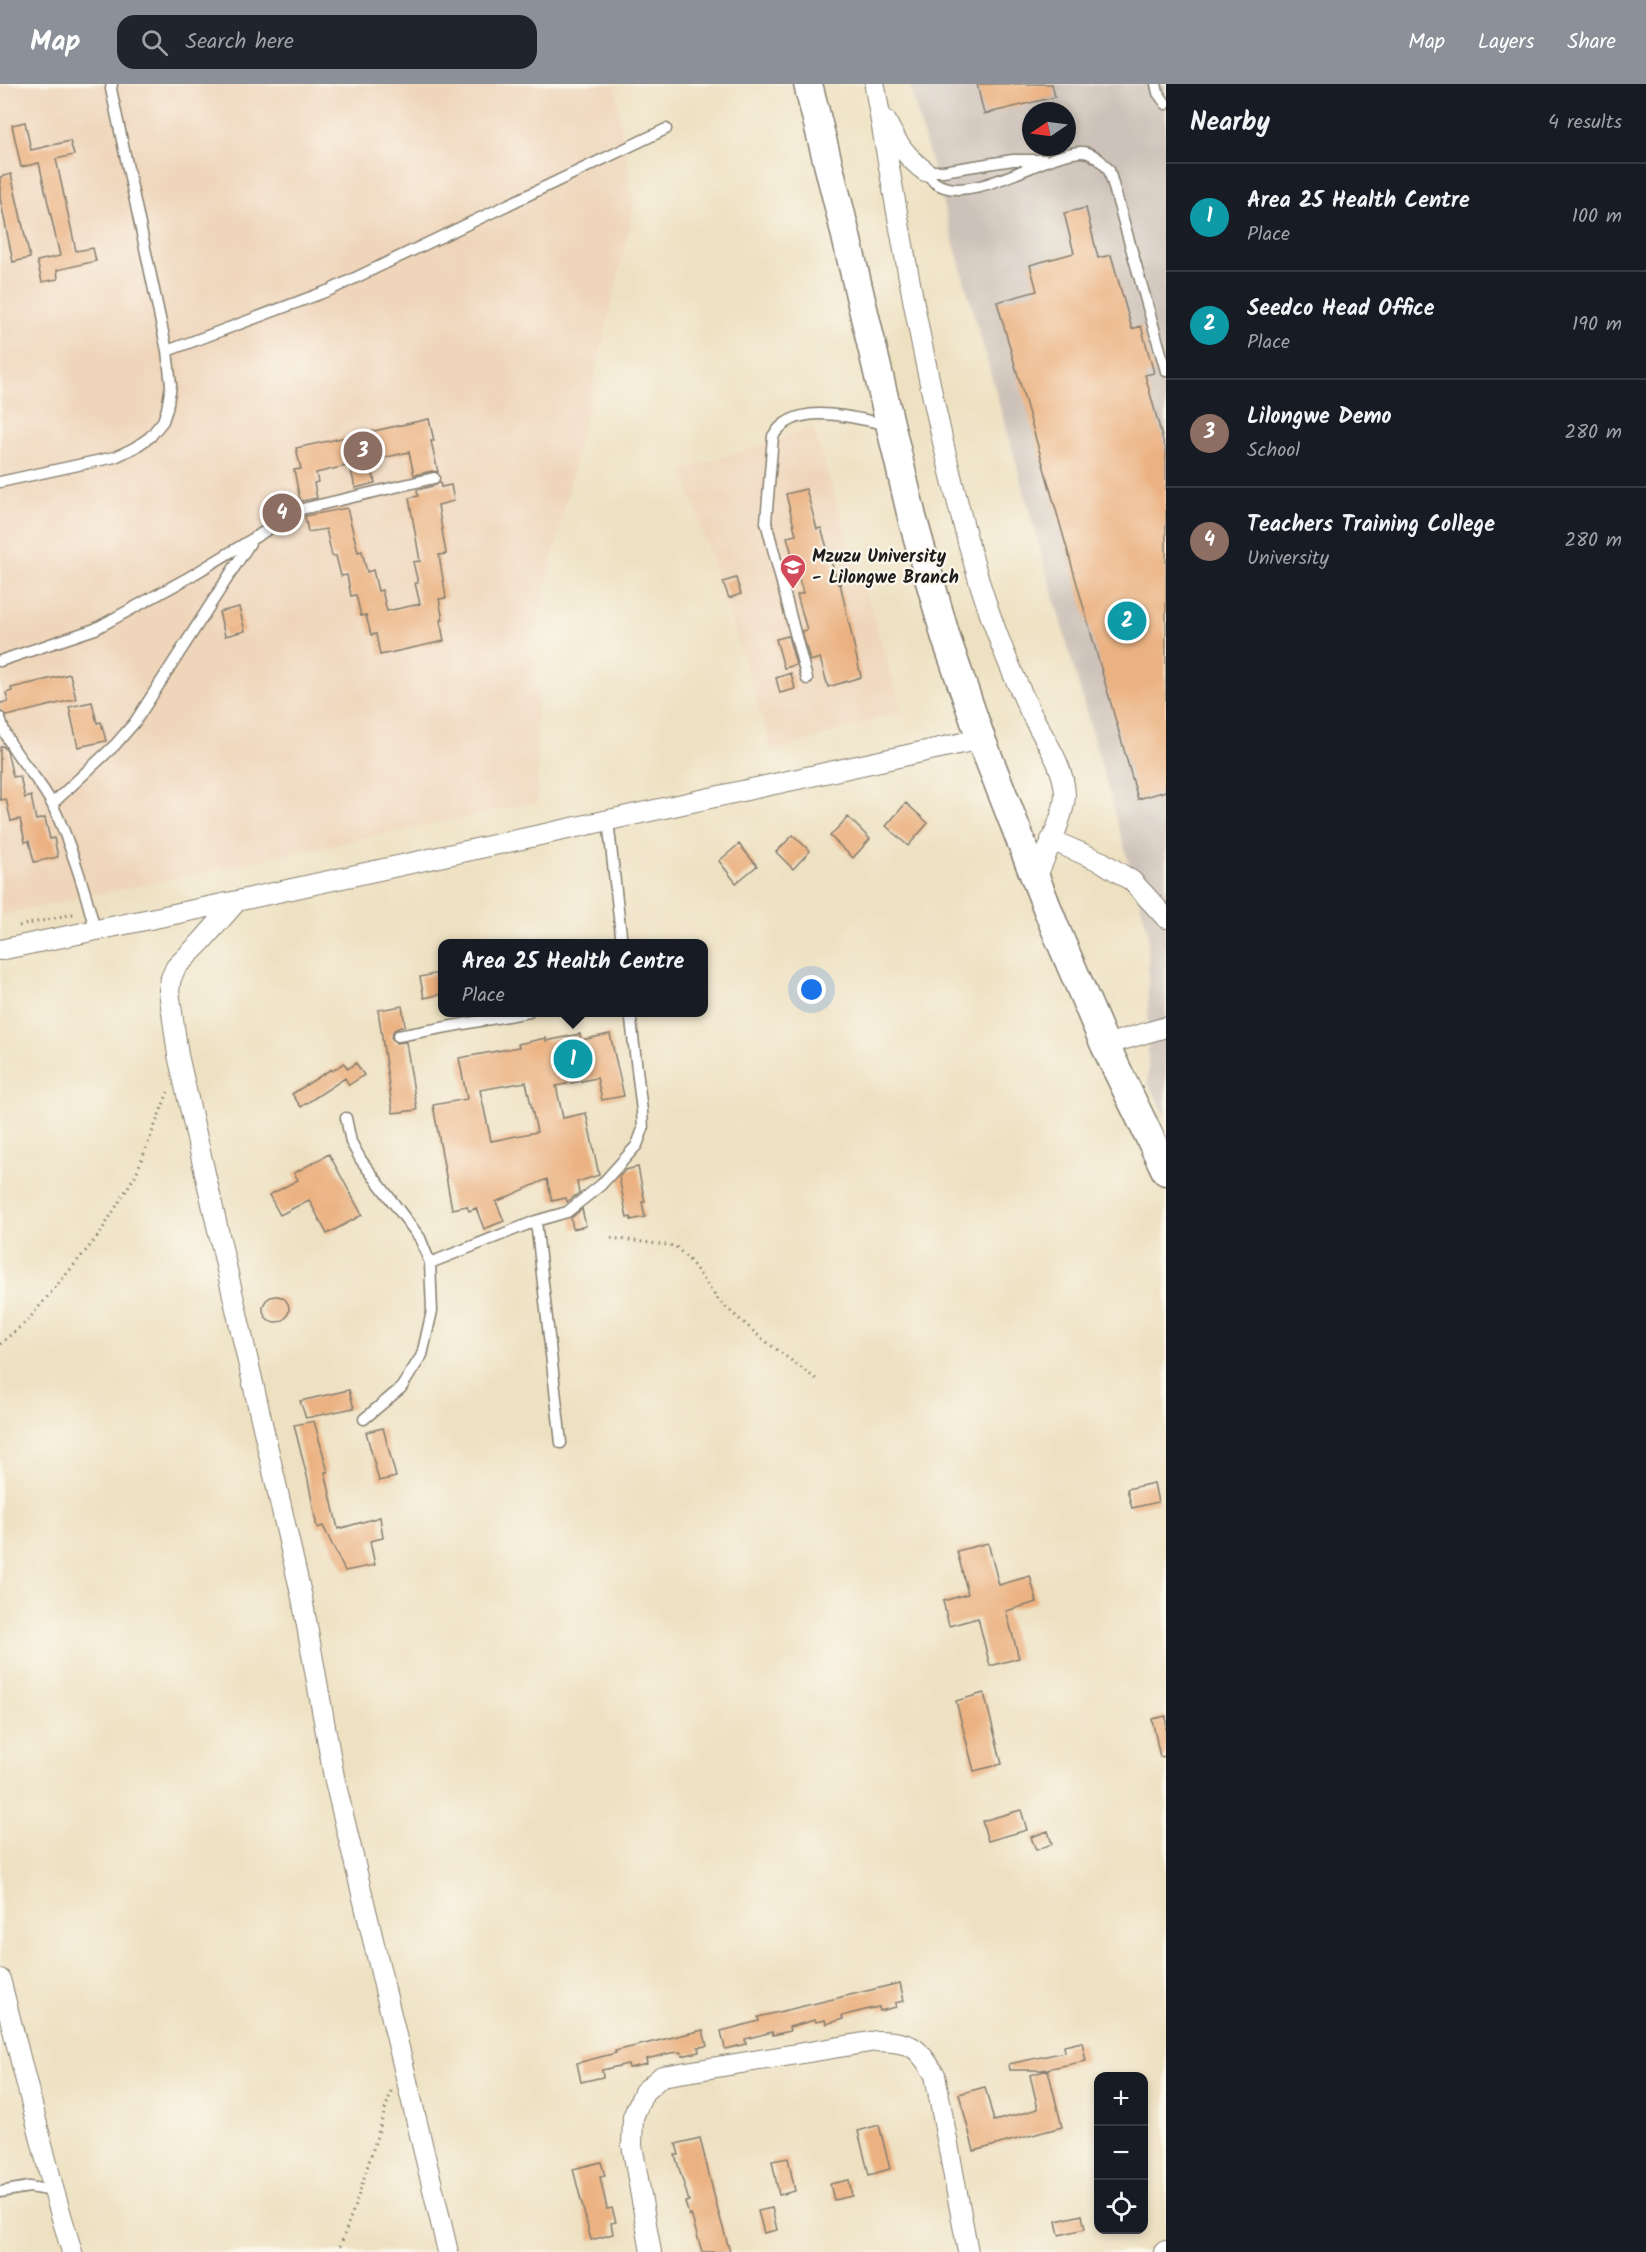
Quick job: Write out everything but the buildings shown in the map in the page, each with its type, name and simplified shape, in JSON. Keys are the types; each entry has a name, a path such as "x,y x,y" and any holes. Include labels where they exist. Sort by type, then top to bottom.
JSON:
{"main road":[{"path":"808,84 841,215 889,425 946,638 981,739 1036,879 1105,1045 1166,1171"}],"street":[{"path":"874,85 893,137 912,162 925,171"},
{"path":"874,85 906,267 954,485 980,584 1001,646 1029,709 1056,761 1065,793 1063,808 1036,879"},
{"path":"0,950 237,901 981,739"},
{"path":"1051,840 1102,862 1132,881 1166,918"},
{"path":"237,901 176,967 171,978 169,991 177,1055 302,1598 334,1777 448,2252"},
{"path":"1105,1045 1166,1027"},
{"path":"0,1979 54,2191 72,2252"},
{"path":"651,2252 632,2145 633,2117 644,2092 662,2076 876,2041 903,2042 912,2047 922,2053 935,2075 968,2252"}],"lane":[{"path":"0,482 115,457 150,437 163,421 167,409 171,385 167,351 112,84"},
{"path":"1156,84 1158,93 1166,104"},
{"path":"167,351 330,290 666,129"},
{"path":"925,171 934,182 946,187 964,188 1015,175 1047,160 1075,152 1087,153 1100,159 1109,170 1166,371"},
{"path":"925,171 943,171 1012,160 1047,160"},
{"path":"807,679 766,522 773,436 778,428 787,422 822,413 889,425"},
{"path":"0,661 95,629 186,579 302,509 434,478"},
{"path":"52,804 115,745 135,722 252,539"},
{"path":"0,718 12,746 52,804 90,910 94,930"},
{"path":"608,820 621,939"},
{"path":"398,1036 502,1017"},
{"path":"430,1263 536,1221 567,1212 601,1185 637,1144 643,1129 631,1017"},
{"path":"346,1118 351,1142 360,1160 420,1238 430,1263 432,1311 422,1354 401,1388 364,1419"},
{"path":"536,1221 561,1443"},
{"path":"0,2192 29,2187 54,2191"}],"path":[{"path":"11,928 90,910"},
{"path":"0,1344 27,1320 87,1252 110,1217 136,1174 172,1082 177,1055"},
{"path":"611,1238 675,1246 691,1262 720,1302 760,1337 816,1379"},
{"path":"338,2252 359,2194 401,2058"}],"shaded area":[{"path":"0,84 615,84 634,206 536,631 538,802 0,915"},
{"path":"909,84 1166,84 1166,1116 1148,1083 1148,931"},
{"name":"Mzuzu University - Lilongwe Branch","path":"813,428 903,711 772,752 683,470"}],"place":[{"name":"Lilongwe Demo","path":"363,451"},
{"name":"Teachers Training College","path":"282,513"},
{"name":"Mzuzu University - Lilongwe Branch","path":"793,590"},
{"name":"Seedco Head Office","path":"1127,621"},
{"name":"Area 25 Health Centre","path":"573,1059"}]}
